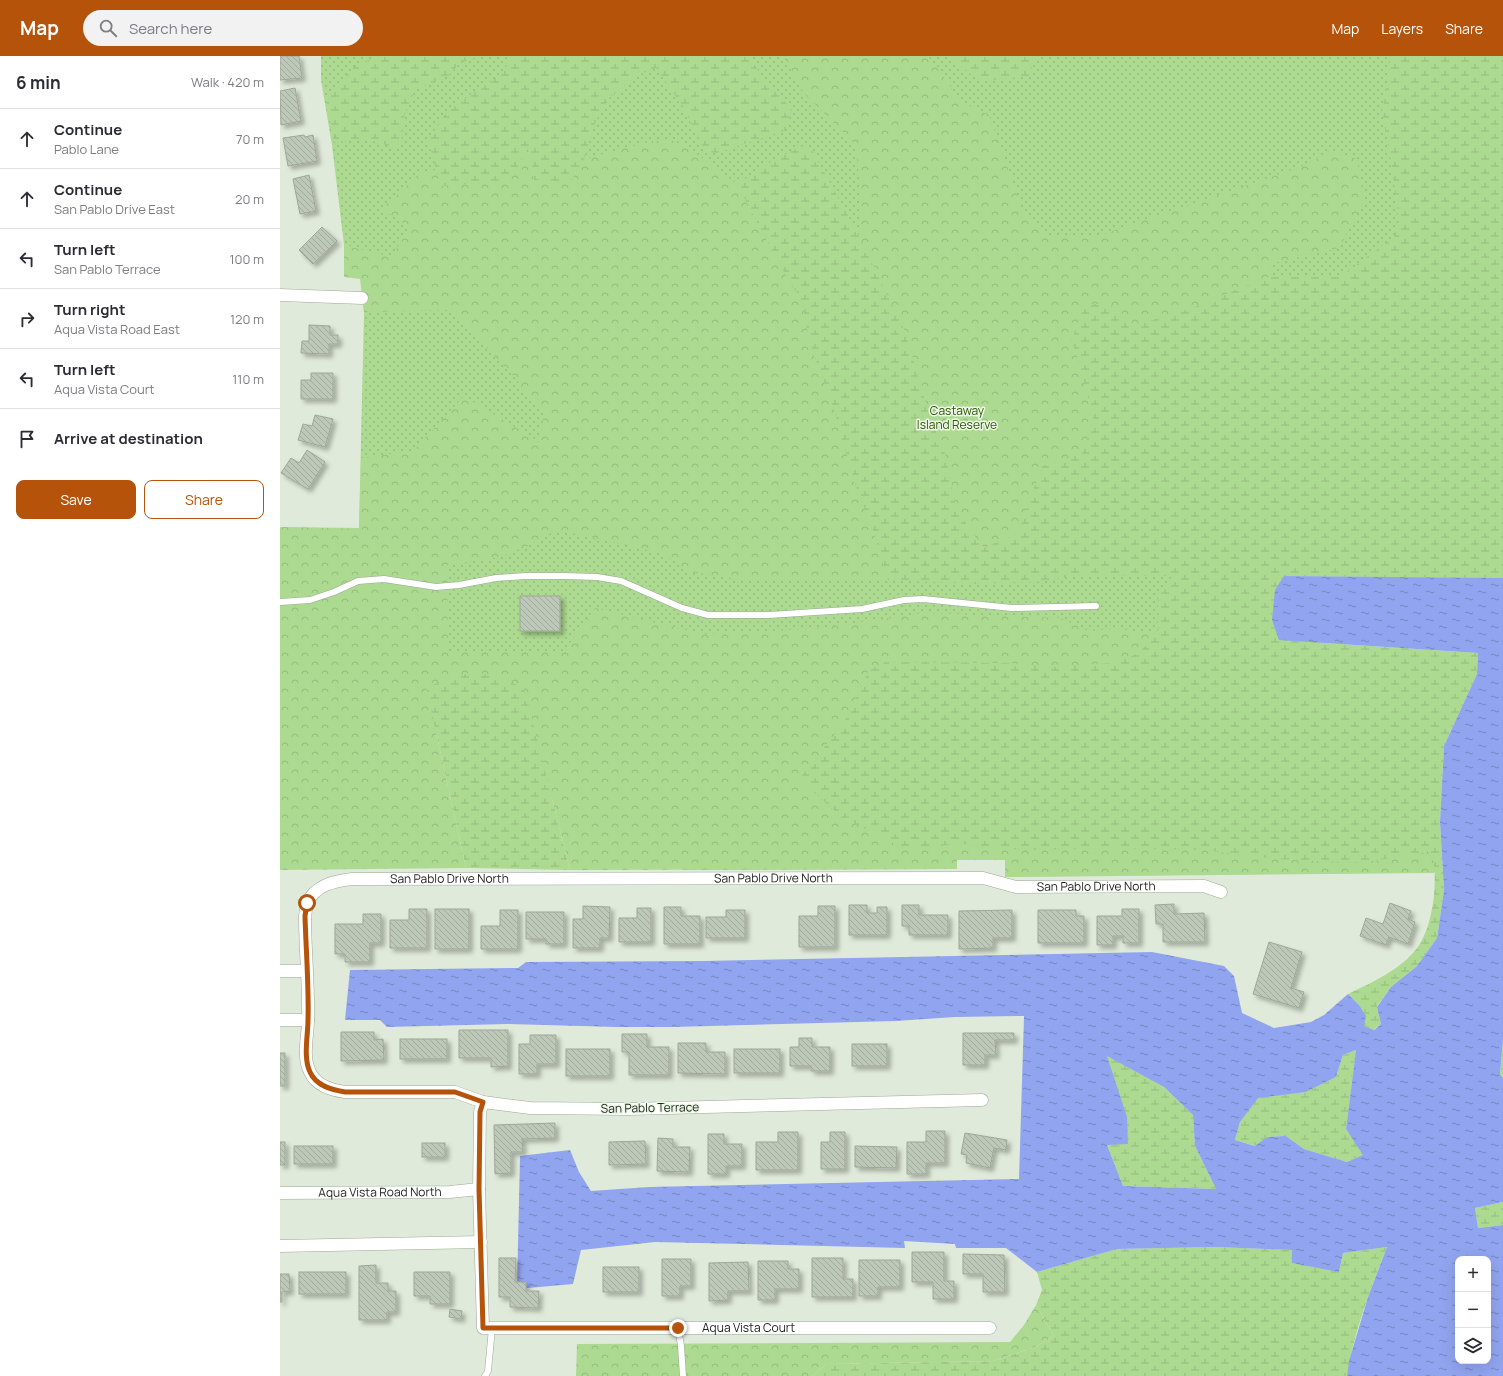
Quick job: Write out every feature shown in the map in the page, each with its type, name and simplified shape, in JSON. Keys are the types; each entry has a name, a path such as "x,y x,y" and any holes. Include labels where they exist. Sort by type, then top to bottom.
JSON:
{"street":[{"path":"280,295 362,298"},
{"name":"San Pablo Drive North","path":"306,971 305,916 307,903 314,893 325,885 339,880 983,878 1016,887 1204,886 1221,892"},
{"path":"280,971 306,971 308,1020 280,1020"},
{"name":"San Pablo Terrace","path":"308,1020 307,1063 310,1072 321,1084 329,1089 345,1092 455,1092 483,1102 530,1108 629,1109 982,1100"},
{"path":"483,1102 480,1112 479,1189 481,1242 488,1328"},
{"name":"Aqua Vista Road North","path":"280,1193 450,1192 479,1189"},
{"path":"280,1246 481,1242"},
{"name":"Aqua Vista Court","path":"488,1328 990,1328"}],"lane":[{"path":"280,602 310,600 334,592 358,581 384,579 436,587 459,585 496,578 564,576 597,577 622,581 682,608 708,615 769,615 862,609 904,600 923,599 1012,608 1096,606"},
{"path":"485,1376 488,1372 488,1328"},
{"path":"678,1328 683,1376"}],"green space":[{"name":"Castaway Island Reserve","path":"321,56 1503,56 1503,578 1284,576 1443,872 1005,877 1005,860 957,860 957,869 688,870 280,650 280,527 359,528 364,312 358,249 344,245 332,145 321,80"},
{"path":"380,56 479,56 460,63 448,76 415,90 405,113 400,149 369,140 334,142 326,97 356,65"},
{"path":"513,56 749,56 764,80 792,109 786,130 717,153 705,152 682,105 656,68 638,75 608,99 595,123 584,159 569,184 555,181 534,180 529,147 513,174 498,181 441,186 428,140 446,113 475,91 499,76"},
{"path":"783,56 928,56 962,102 989,115 1022,209 1047,235 1098,236 1306,165 1330,150 1357,159 1364,201 1339,248 1274,263 1268,277 1187,310 1132,326 1110,304 1072,340 1093,419 1082,454 1042,466 1018,533 983,548 968,527 955,503 947,459 929,414 905,332 859,236 861,201 856,145 804,93"},
{"path":"949,56 1036,56 1029,76 980,82"},
{"path":"1390,56 1503,56 1503,578 1284,576 1275,590 1272,620 1279,640 1478,653 1477,674 1444,746 1440,822 1444,890 1437,938 1417,966 1391,987 1377,1006 1381,1024 1373,1030 1364,1026 1359,1005 1348,994 1390,972 1408,958 1422,940 1430,919 1434,896 1434,867 1430,851 1361,863 1275,859 1204,850 1098,848 1046,850 1003,849 964,844 905,848 842,817 799,779 843,724 869,670 886,662 1006,663 1058,667 1111,663 1137,654 1158,634 1158,596 1172,576 1082,575 1036,582 975,584 888,580 874,533 855,484 834,410 810,344 802,301 779,264 737,184 772,161 801,146 812,150 859,236 905,332 929,414 947,459 955,503 968,527 984,548 1018,533 1042,466 1082,454 1093,419 1072,340 1084,304 1110,304 1132,326 1187,310 1268,277 1340,277 1394,237 1398,213 1391,160 1382,112 1390,69"},
{"path":"652,141 679,141 737,184 779,264 802,301 810,344 834,410 855,484 874,533 888,580 739,579 690,572 662,553 557,530 528,546 499,557 447,565 448,651 564,651 595,608 702,634 813,629 925,613 1061,618 1088,631 1117,629 1158,634 1137,655 1111,663 1058,667 1006,663 886,662 869,670 843,724 799,779 842,817 905,848 964,844 1003,849 1046,850 1098,848 1204,850 1275,859 1361,863 1430,851 1434,859 1434,873 1005,877 1005,860 957,860 957,869 570,870 524,687 426,687 466,868 280,870 280,527 359,529 361,458 413,451 464,396 539,442 544,415 517,380 452,310 364,312 360,279 344,277 344,245 392,257 409,227 382,209 421,172 436,170 441,186 513,174 529,146 555,181 569,184 584,159"},
{"path":"475,671 524,687 570,870 466,868 426,687"},
{"path":"1503,1040 1503,1077 1500,1074"},
{"path":"1356,1050 1346,1129 1364,1155 1347,1162 1304,1149 1286,1136 1267,1137 1256,1146 1235,1140 1240,1122 1258,1097 1306,1092 1336,1077 1343,1055"},
{"path":"1107,1055 1164,1087 1193,1115 1195,1146 1216,1189 1123,1186 1107,1145"},
{"path":"1503,1202 1503,1225 1478,1228 1475,1208"},
{"path":"1215,1247 1292,1250 1339,1272 1343,1253 1387,1247 1369,1294 1359,1326 1347,1376 813,1376 826,1364 993,1361 1035,1347 1054,1336 1036,1305 1042,1290 1037,1272 1117,1249"},
{"path":"1036,1305 1054,1336 1035,1347 993,1361 826,1364 813,1376 576,1376 577,1344 1010,1342 1024,1325"}],"water":[{"path":"1284,576 1503,578 1503,1040 1500,1074 1503,1078 1503,1202 1475,1208 1478,1228 1503,1225 1503,1376 1347,1376 1349,1361 1368,1297 1387,1247 1343,1253 1339,1272 1292,1263 1292,1250 1215,1247 1117,1249 1037,1272 1006,1248 956,1248 955,1244 904,1241 905,1248 655,1242 581,1250 573,1284 517,1289 520,1156 570,1150 579,1172 591,1191 649,1187 1019,1179 1024,1016 672,1027 507,1024 387,1027 380,1020 345,1020 350,970 518,968 526,962 703,961 1152,952 1224,966 1234,976 1242,1013 1274,1028 1311,1022 1324,1015 1348,994 1359,1005 1366,1016 1364,1026 1374,1030 1381,1024 1377,1007 1391,987 1417,966 1437,938 1444,890 1440,822 1444,746 1477,674 1478,653 1279,640 1272,620 1275,590","holes":["1356,1050 1346,1129 1363,1155 1347,1162 1304,1149 1286,1136 1267,1137 1255,1146 1235,1140 1240,1122 1258,1098 1306,1092 1336,1077 1343,1055","1107,1056 1164,1087 1193,1115 1195,1146 1216,1189 1123,1186 1107,1145 1128,1144 1127,1117"]}],"building":[{"path":"280,56 299,56 302,78 280,80"},
{"path":"295,88 301,121 281,125 280,91"},
{"path":"304,135 305,137 313,135 317,161 288,166 283,138"},
{"path":"309,175 316,211 300,214 293,179"},
{"path":"322,227 337,241 313,264 299,250"},
{"path":"309,325 330,326 330,335 338,335 338,344 329,344 329,354 301,353 302,341 309,341"},
{"path":"311,373 333,373 333,399 301,399 301,380 311,380"},
{"path":"315,415 333,419 325,447 298,440 303,424 312,426"},
{"path":"307,450 325,462 308,489 281,473 291,458 299,463"},
{"path":"520,596 560,596 560,631 520,631"},
{"path":"1390,903 1411,911 1408,919 1415,922 1408,944 1389,937 1386,945 1360,936 1366,918 1383,924"},
{"path":"1174,904 1174,914 1204,913 1205,942 1163,942 1163,924 1156,924 1155,905"},
{"path":"849,905 867,905 867,913 877,913 877,907 887,907 887,935 849,935"},
{"path":"902,905 919,905 919,915 948,915 948,935 909,935 909,926 902,926"},
{"path":"583,906 610,907 609,938 600,938 600,948 573,948 573,919 583,919"},
{"path":"818,906 835,906 835,947 799,947 799,916 818,916"},
{"path":"664,907 681,907 681,916 700,916 700,944 664,944"},
{"path":"637,908 651,908 651,942 619,942 619,918 637,918"},
{"path":"409,909 427,909 427,948 390,948 390,920 409,920"},
{"path":"435,909 469,909 469,949 435,949"},
{"path":"1122,909 1139,909 1139,943 1123,943 1123,936 1113,936 1113,945 1097,945 1097,916 1122,916"},
{"path":"500,910 518,910 518,949 481,949 481,926 500,926"},
{"path":"726,910 745,910 745,938 706,938 706,917 726,917"},
{"path":"1012,910 1012,938 993,938 993,948 959,949 959,911"},
{"path":"1038,910 1076,910 1076,916 1084,916 1084,943 1038,943"},
{"path":"526,912 564,912 564,944 546,944 546,939 526,939"},
{"path":"363,914 381,914 381,943 370,943 370,962 345,962 345,954 335,954 335,924 363,924"},
{"path":"1269,942 1302,952 1291,988 1304,992 1299,1008 1253,994"},
{"path":"459,1030 508,1030 508,1066 491,1067 491,1058 459,1058"},
{"path":"341,1032 374,1032 374,1040 383,1039 384,1060 341,1061"},
{"path":"963,1033 1014,1033 1014,1040 995,1040 996,1055 985,1055 985,1065 963,1065"},
{"path":"622,1034 647,1034 647,1047 669,1047 669,1075 629,1075 629,1052 622,1052"},
{"path":"530,1035 556,1035 556,1064 537,1064 537,1074 519,1074 519,1044 530,1044"},
{"path":"799,1038 812,1038 812,1047 830,1047 830,1071 811,1071 811,1066 790,1066 790,1047 799,1047"},
{"path":"400,1039 447,1039 447,1059 400,1059"},
{"path":"678,1043 706,1043 706,1052 725,1052 725,1074 678,1073"},
{"path":"852,1044 887,1044 887,1066 852,1066"},
{"path":"566,1049 610,1049 610,1076 566,1076"},
{"path":"734,1049 780,1049 780,1073 734,1073"},
{"path":"280,1053 285,1053 285,1086 280,1086"},
{"path":"555,1123 555,1138 522,1139 523,1152 511,1152 511,1173 495,1174 494,1125"},
{"path":"926,1131 945,1131 945,1163 926,1163 926,1174 907,1174 907,1142 926,1142"},
{"path":"778,1132 798,1132 798,1170 756,1170 756,1142 778,1142"},
{"path":"830,1132 845,1132 845,1169 821,1169 821,1142 830,1142"},
{"path":"965,1133 1007,1140 1006,1150 994,1148 990,1168 966,1163 967,1155 961,1154"},
{"path":"708,1134 724,1134 724,1144 742,1144 742,1166 726,1166 726,1174 708,1174"},
{"path":"658,1138 673,1139 673,1147 690,1147 689,1172 657,1171"},
{"path":"645,1141 646,1164 609,1165 609,1142"},
{"path":"280,1142 285,1142 285,1165 280,1165"},
{"path":"422,1143 445,1143 445,1157 422,1157"},
{"path":"294,1146 333,1146 333,1164 294,1164"},
{"path":"855,1146 897,1147 896,1168 855,1167"},
{"path":"912,1252 944,1252 944,1281 954,1281 954,1299 933,1299 933,1282 912,1282"},
{"path":"963,1254 1004,1255 1005,1292 983,1292 983,1274 963,1274"},
{"path":"499,1258 516,1258 515,1282 526,1282 526,1291 539,1291 538,1308 510,1307 510,1297 499,1297"},
{"path":"812,1258 843,1258 843,1279 853,1279 853,1297 812,1297"},
{"path":"662,1259 691,1259 691,1286 680,1286 680,1296 662,1296"},
{"path":"859,1260 900,1260 900,1287 878,1287 878,1296 859,1296"},
{"path":"758,1261 788,1261 788,1269 799,1269 799,1289 775,1289 775,1300 758,1300"},
{"path":"748,1262 749,1291 728,1291 728,1300 709,1301 709,1263"},
{"path":"376,1265 376,1283 388,1283 388,1291 396,1291 396,1312 387,1312 387,1320 359,1320 359,1266"},
{"path":"603,1267 639,1267 639,1292 603,1292"},
{"path":"299,1272 346,1272 346,1294 299,1294"},
{"path":"414,1272 450,1272 450,1304 430,1304 430,1296 414,1296"},
{"path":"280,1274 289,1274 290,1291 282,1292 282,1302 280,1302"},
{"path":"450,1309 462,1311 461,1319 449,1317"}],"route":[{"path":"307,903 305,916 308,1020 306,1046 307,1063 314,1078 329,1089 345,1092 455,1092 483,1102 480,1112 479,1189 483,1328 678,1328"}]}
